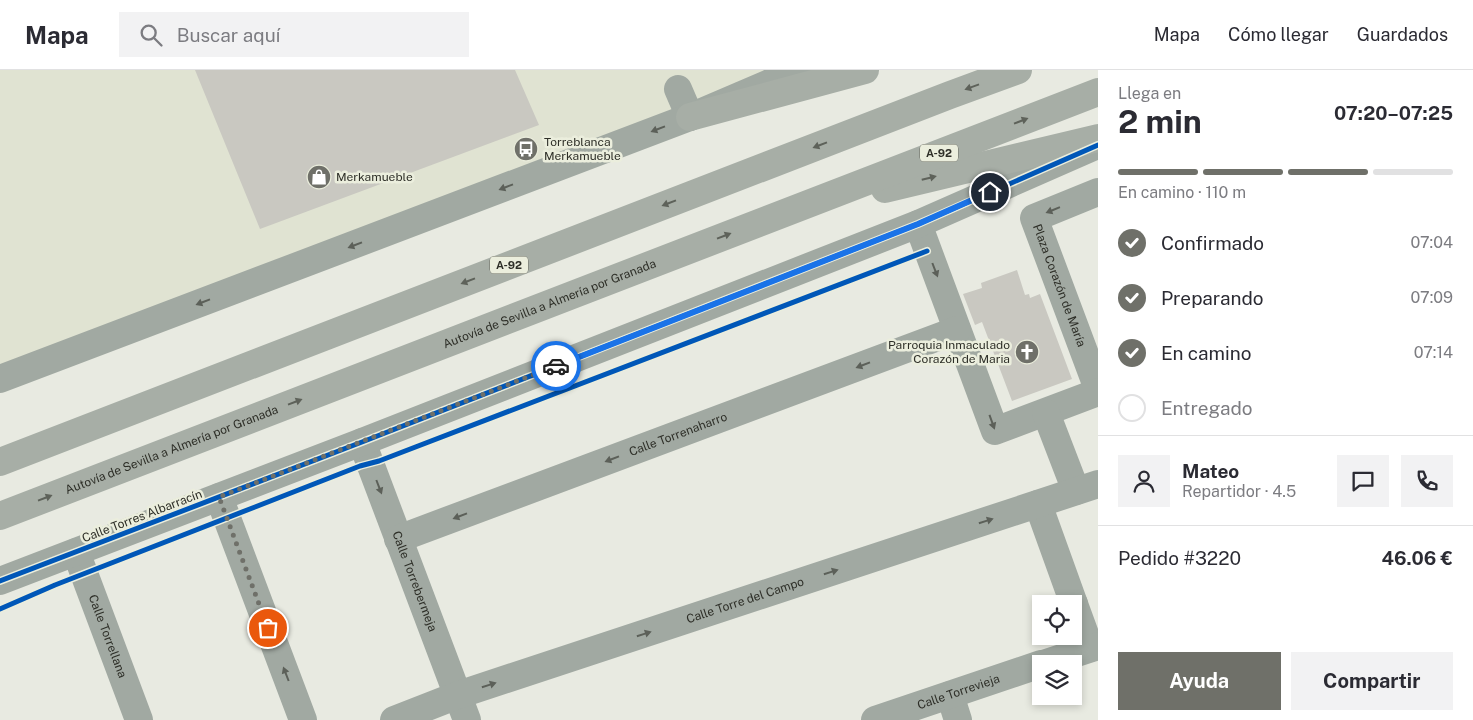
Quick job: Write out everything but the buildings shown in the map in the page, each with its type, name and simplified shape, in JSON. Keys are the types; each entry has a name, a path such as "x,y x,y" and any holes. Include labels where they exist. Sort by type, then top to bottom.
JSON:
{"highway":[{"path":"690,117 865,70"},
{"name":"A-92","path":"0,462 950,94 1018,70"},
{"name":"Autovía de Sevilla a Almería por Granada","path":"0,516 1098,92"},
{"path":"779,214 1098,138"}],"street":[{"path":"0,379 690,117 800,70"},
{"path":"678,89 690,117"},
{"name":"Calle Torres Albarracín","path":"0,581 362,442 918,224 1098,145"},
{"name":"Plaza Corazón de María","path":"918,224 995,432 1046,413 1098,390 1034,218 1098,192"},
{"name":"Calle Torrenaharro","path":"398,539 957,330"},
{"path":"1046,413 1087,488"},
{"name":"Calle Torrebermeja","path":"362,442 463,708"},
{"name":"Calle Torre del Campo","path":"394,720 463,708 1087,488"},
{"path":"219,497 303,720"},
{"path":"1038,504 1071,595"},
{"name":"Calle Torrellana","path":"76,552 139,720"},
{"path":"1082,621 1094,647"},
{"name":"Calle Torrevieja","path":"1070,655 1094,647"},
{"name":"Calle Torrevieja","path":"875,720 954,707 1032,669"}],"shaded area":[{"path":"0,70 781,70 0,369"}],"cycle path":[{"path":"0,581 362,442 918,224 1098,145"},
{"path":"0,609 55,585 360,466 379,461 927,251"}],"way so far":[{"path":"268,628 219,497 556,366"}],"place":[{"name":"Torreblanca Merkamueble","path":"526,149"},
{"name":"Merkamueble","path":"319,177"},
{"name":"Parroquia Inmaculado Corazón de Maria","path":"1027,352"}],"route":[{"path":"556,366 918,224 990,192"}]}
